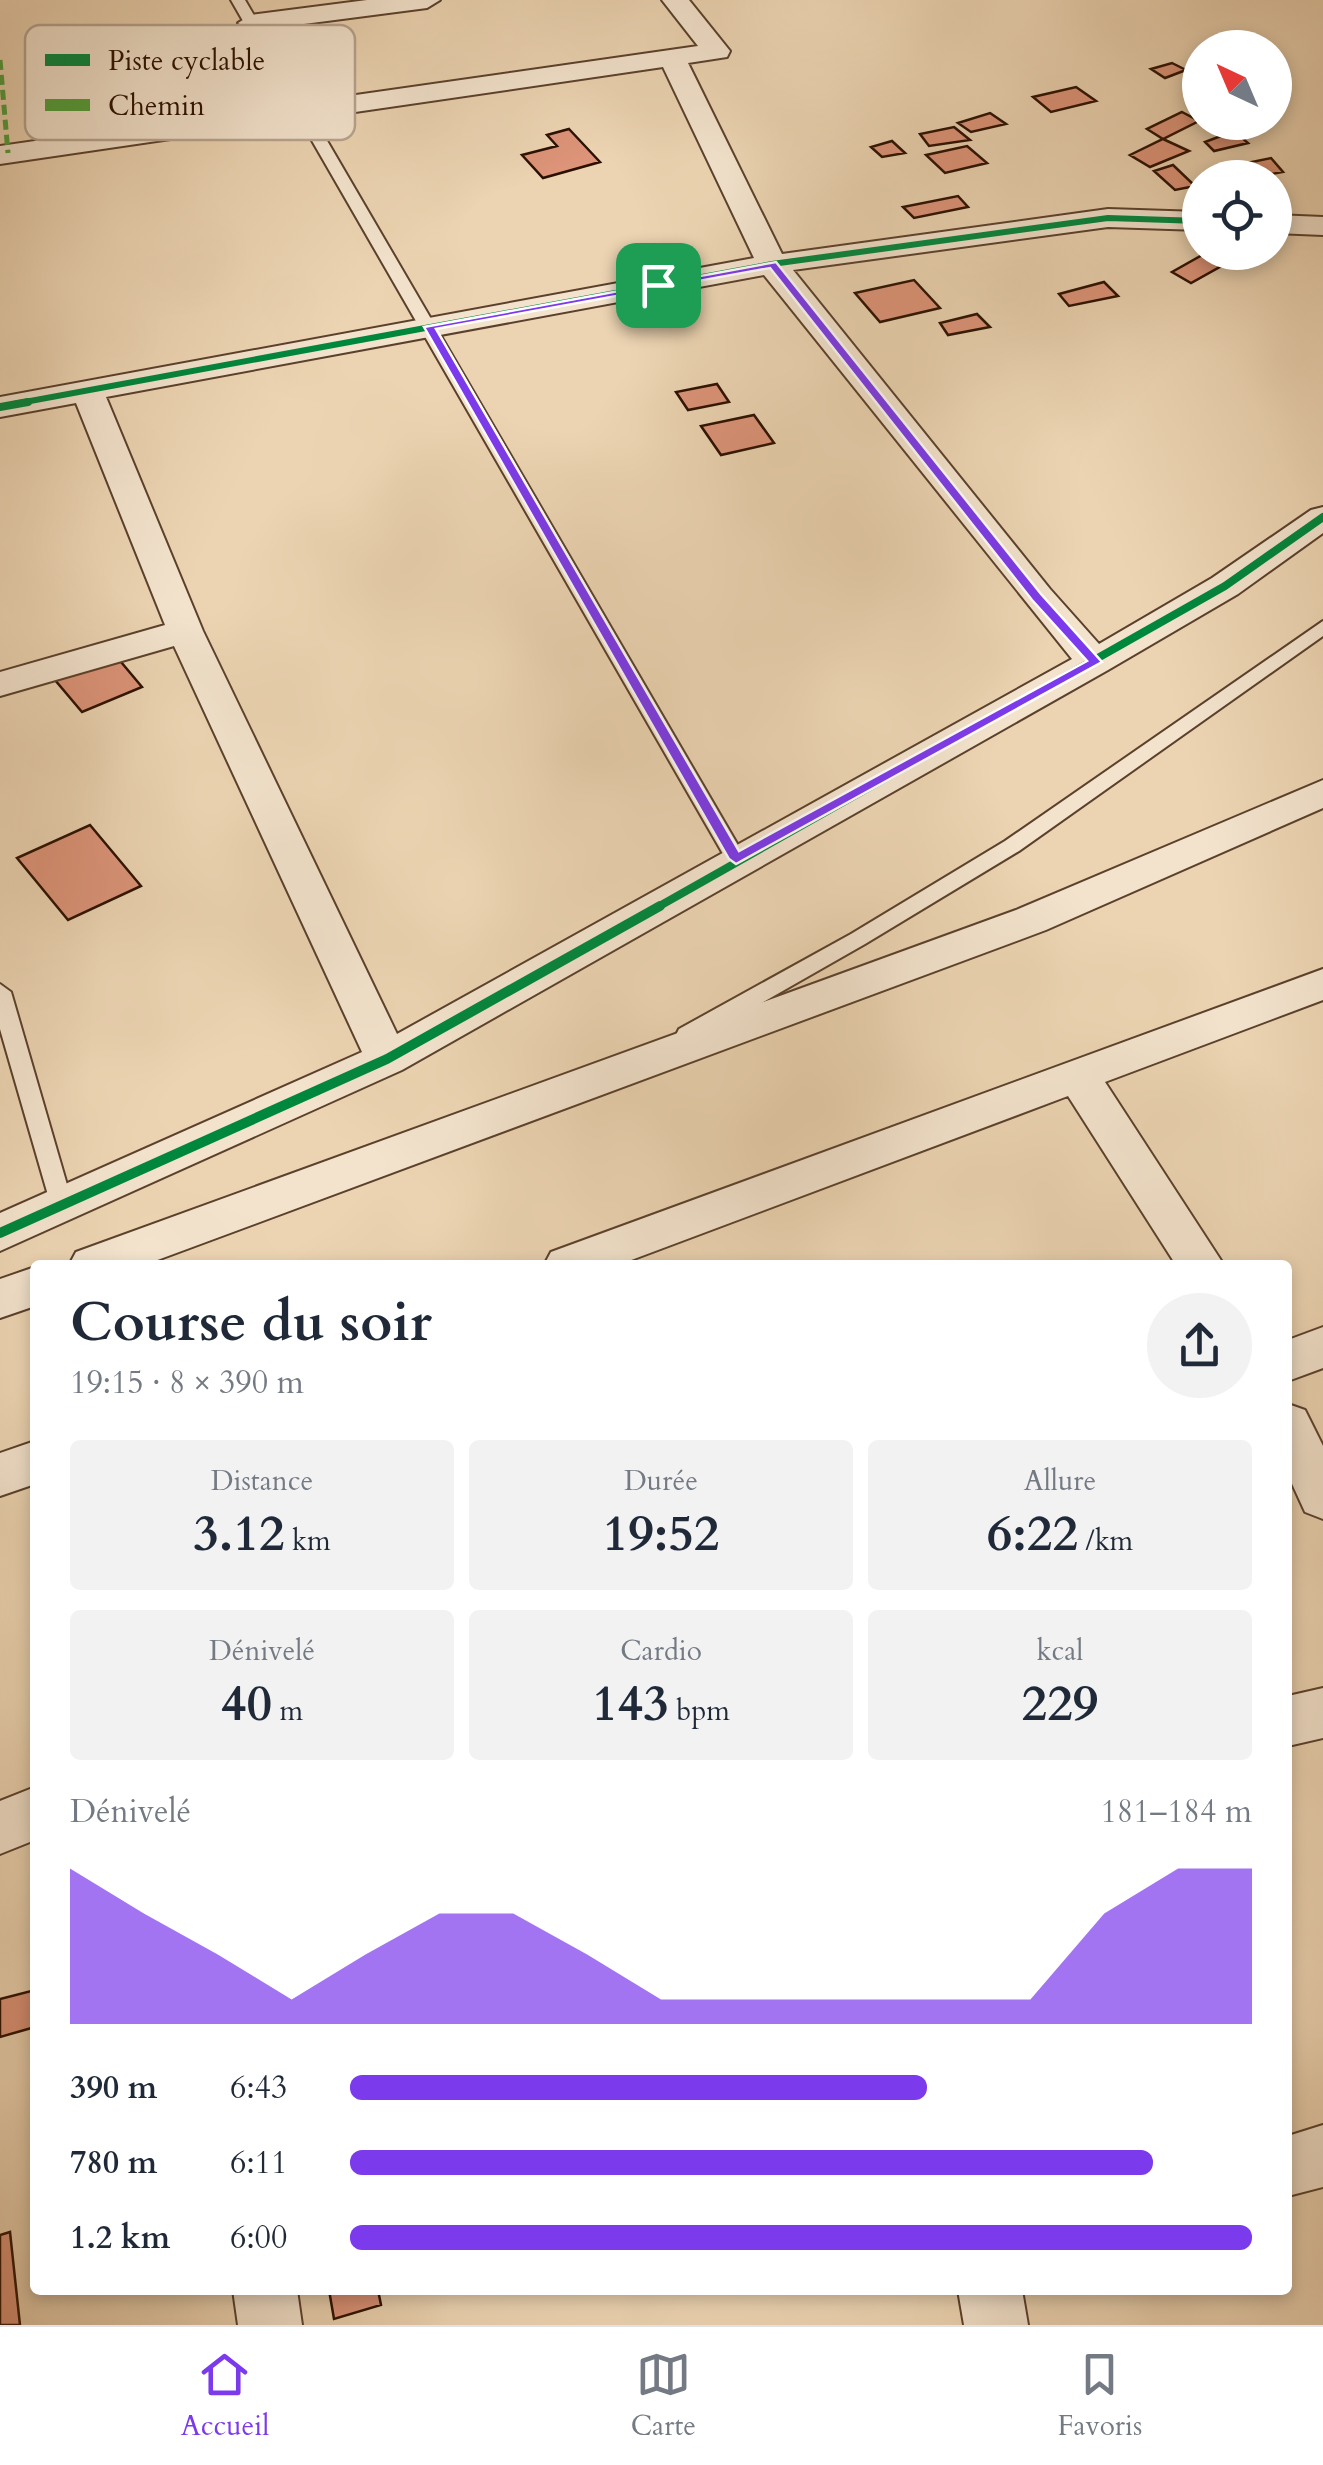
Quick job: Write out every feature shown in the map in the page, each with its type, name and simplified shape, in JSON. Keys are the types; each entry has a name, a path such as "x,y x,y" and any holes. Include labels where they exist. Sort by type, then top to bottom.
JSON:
{"street":[{"path":"244,12 428,0"},
{"path":"355,105 717,51 675,0"},
{"path":"672,58 772,264 1037,597 1095,662"},
{"path":"0,154 104,140"},
{"path":"0,406 772,264 1108,218 1182,220"},
{"path":"1292,225 1323,226"},
{"path":"88,392 185,631 387,1058"},
{"path":"0,1232 387,1058 736,859 1095,662 1226,586 1323,516"},
{"path":"0,684 185,631"},
{"path":"106,1260 1031,920 1323,792"},
{"path":"581,1260 1323,984"},
{"path":"1078,1076 1197,1260"},
{"path":"0,1299 30,1288"},
{"path":"1292,1360 1323,1348"},
{"path":"1292,1433 1323,1497"},
{"path":"0,1475 30,1464"},
{"path":"1292,1720 1323,1713"},
{"path":"0,1828 30,1815"},
{"path":"1292,2165 1323,2156"},
{"path":"266,2295 270,2325"},
{"path":"991,2295 996,2325"}],"lane":[{"path":"320,140 736,859"},
{"path":"624,1070 858,939 1012,846 1323,627"},
{"path":"0,992 62,1202"}],"building":[{"path":"1172,63 1182,72 1165,78 1151,69"},
{"path":"1076,87 1096,101 1051,112 1033,97"},
{"path":"1182,112 1182,130 1163,139 1147,129"},
{"path":"990,113 1006,124 971,132 958,123"},
{"path":"954,127 970,140 929,146 920,134"},
{"path":"569,129 600,162 543,178 522,155 557,146 547,135"},
{"path":"1163,139 1189,151 1150,167 1130,155"},
{"path":"1244,140 1248,143 1214,151 1205,142"},
{"path":"892,141 905,153 882,157 871,147"},
{"path":"967,146 987,163 945,173 926,155"},
{"path":"1173,165 1182,174 1182,189 1175,190 1154,171"},
{"path":"958,196 968,207 914,218 903,207"},
{"path":"1182,266 1182,270 1214,270 1191,283 1172,272"},
{"path":"914,280 940,308 880,322 855,293"},
{"path":"1104,282 1118,296 1069,306 1059,294"},
{"path":"977,314 990,327 948,335 940,323"},
{"path":"717,384 729,402 688,410 676,392"},
{"path":"754,415 774,443 721,455 701,426"},
{"path":"116,656 142,687 82,712 55,680"},
{"path":"90,825 141,886 68,920 17,858"},
{"path":"30,1991 30,2028 0,2037 0,1999"},
{"path":"10,2232 20,2325 0,2325 0,2235"},
{"path":"330,2295 379,2295 381,2305 334,2319"}],"marked path":[{"path":"0,60 8,153"}],"cycle path":[{"path":"0,407 772,264 1108,218 1182,220"},
{"path":"0,1233 387,1059 1095,662 1225,586 1323,517"}],"route":[{"path":"772,264 1037,597 1095,662 736,859 429,327 658,285 772,264"}]}
